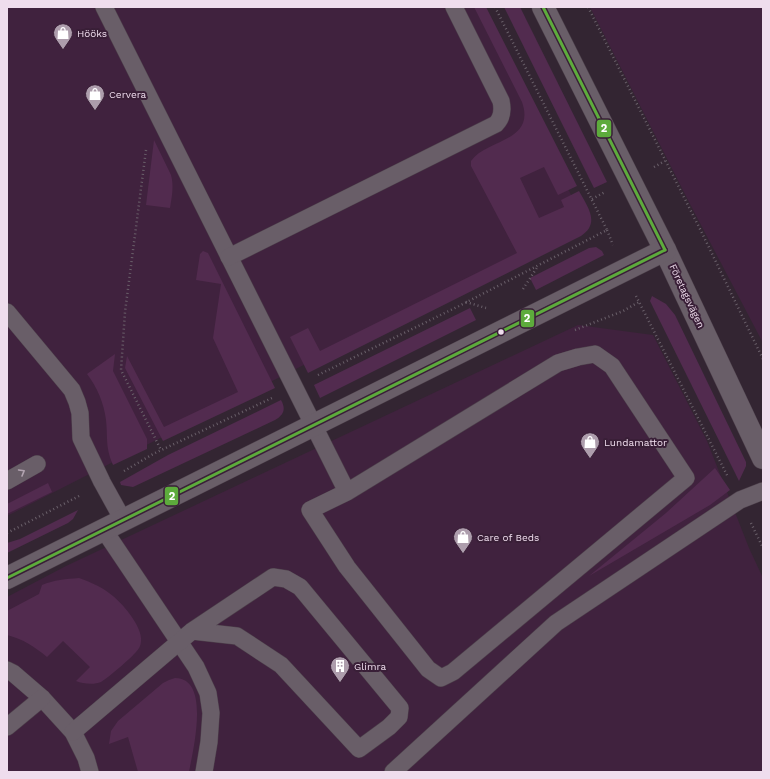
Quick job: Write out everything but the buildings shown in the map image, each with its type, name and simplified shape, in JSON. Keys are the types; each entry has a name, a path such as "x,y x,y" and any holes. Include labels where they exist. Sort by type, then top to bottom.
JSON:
{"street":[{"name":"Företagsvägen","path":"543,7 666,250 763,458"},
{"path":"7,578 666,250"}],"lane":[{"path":"104,7 346,492"},
{"path":"230,258 496,124 501,115 501,101 454,7"},
{"path":"7,312 72,390 80,413 81,438 102,482 114,525 186,637 196,667 208,693 211,713 210,735 204,772"},
{"path":"595,354 612,366 686,478 454,672 441,678 428,669 347,567 310,510 346,492 558,363 595,354"},
{"path":"7,481 37,464"},
{"path":"393,772 556,623 740,500 763,491"},
{"path":"73,732 186,637 273,578 286,580 300,587 400,708 399,717 389,727 359,749 281,665 237,636 186,637"},
{"path":"7,670 13,673 42,698 73,732 86,758 90,772"},
{"path":"7,727 42,698"}],"path":[{"path":"495,7 607,230 623,271 763,548"},
{"path":"588,7 698,224 763,359"},
{"path":"145,143 146,149 126,312 121,370 161,451"},
{"path":"7,533 80,496 102,482 161,451 466,302 607,230"},
{"path":"523,291 525,285 538,265"},
{"path":"466,302 487,308"},
{"path":"574,331 623,311 639,302"}],"shaded area":[{"path":"7,7 484,7 578,210 573,228 7,516"},
{"path":"474,7 486,7 577,186 558,195 544,167 520,178 539,218 564,207 561,200 579,191 590,214 590,226 581,236 308,373 290,337 308,328 320,351 517,253 471,166 471,161 487,148 516,132 522,125 524,115 522,102"},
{"path":"504,7 520,7 607,182 594,188"},
{"path":"590,7 763,7 763,343 690,204"},
{"path":"154,140 172,179 173,187 170,208 146,205"},
{"path":"596,247 602,251 604,255 536,290 530,278 589,248"},
{"path":"203,251 208,253 275,388 163,441 125,368 127,356 164,427 238,392 213,338 221,284 196,280 200,254"},
{"path":"652,296 666,304 675,315 746,462 746,466 739,481 650,301"},
{"path":"470,308 476,320 320,398 314,385"},
{"path":"578,325 653,335 707,441 749,548 763,578 763,772 7,772 7,597 66,566"},
{"path":"115,354 113,371 147,439 147,449 113,465 108,447 104,407 94,384 87,374"},
{"path":"281,400 284,409 282,414 275,420 133,487 121,485 120,482 168,455"},
{"path":"715,468 730,490 710,505 589,576 666,513"},
{"path":"48,483 52,492 7,514 7,504"},
{"path":"78,510 73,519 68,523 7,553 7,543 20,539"},
{"path":"79,578 98,586 114,597 125,608 135,622 141,635 138,650 104,680 95,684 76,681 90,667 63,641 47,657 28,644 7,635 7,611 39,594 42,585 65,579"},
{"path":"175,678 186,681 193,690 196,702 196,733 189,772 138,772 128,737 109,744 111,731 118,721 163,683"}],"transit line":[{"name":"2","path":"543,7 665,250"},
{"name":"2","path":"7,578 665,250"}],"place":[{"name":"Hööks","path":"63,50"},
{"name":"Cervera","path":"95,111"},
{"name":"Lundamattor","path":"590,459"},
{"name":"Care of Beds","path":"463,554"},
{"name":"Glimra","path":"340,683"}]}
